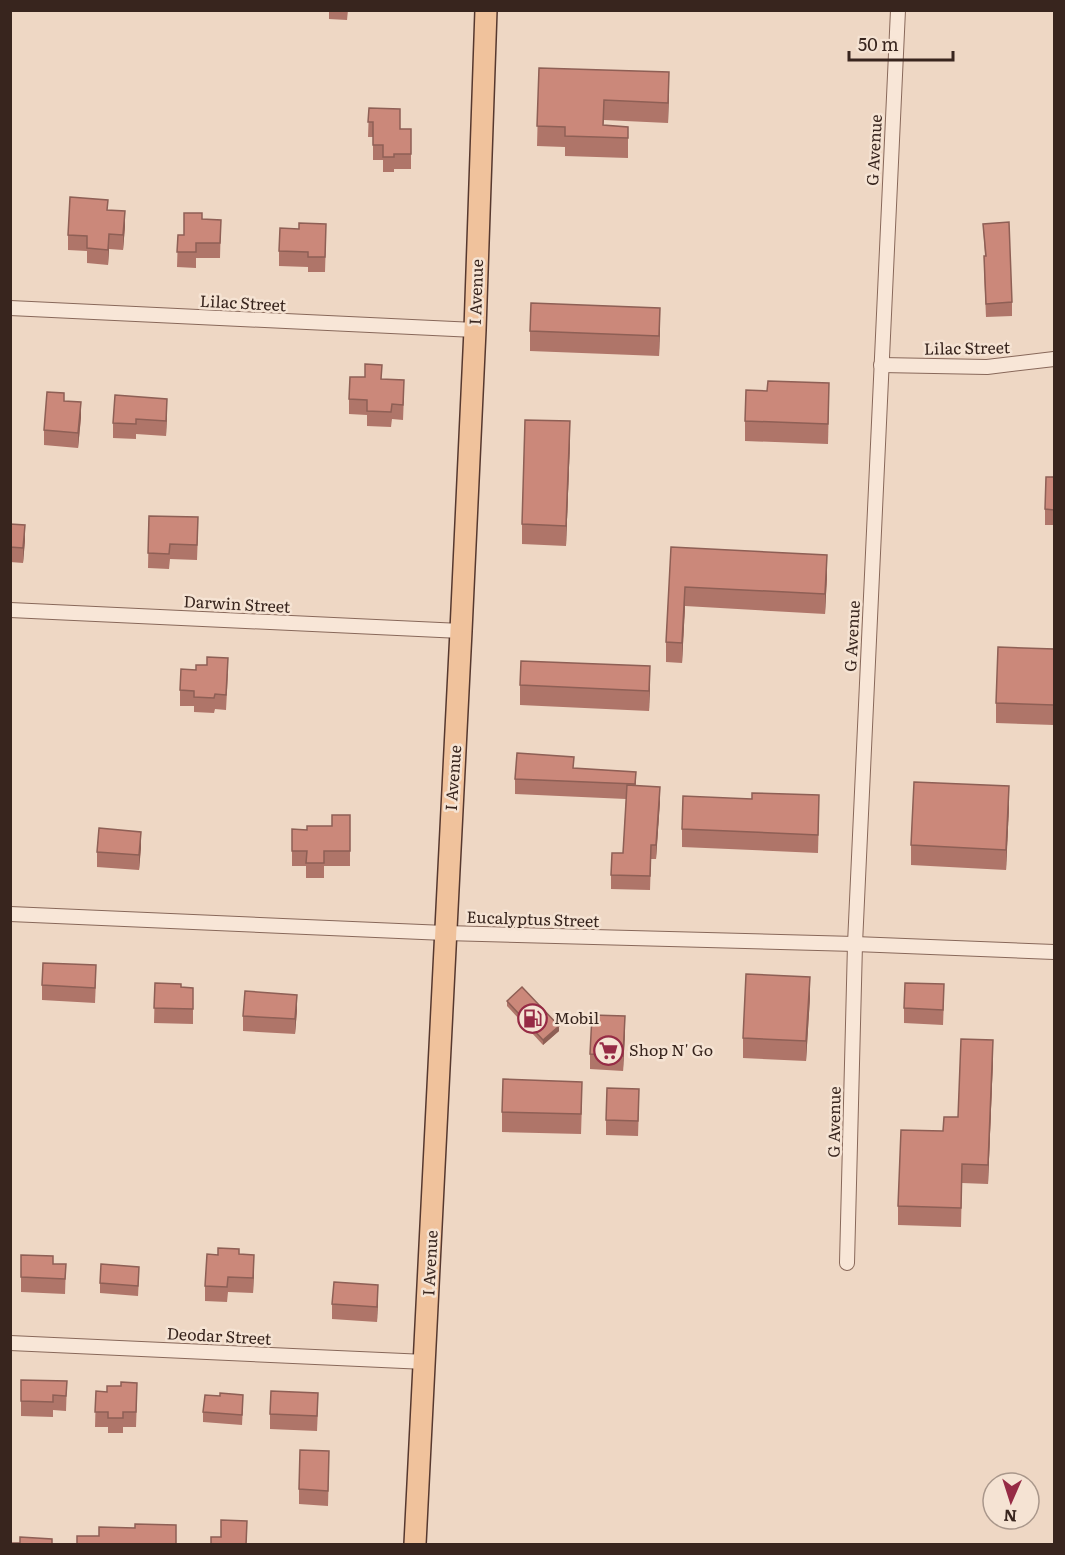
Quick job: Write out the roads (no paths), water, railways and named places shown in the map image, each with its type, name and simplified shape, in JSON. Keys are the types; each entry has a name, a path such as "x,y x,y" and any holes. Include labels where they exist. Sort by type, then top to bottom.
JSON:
{"main road":[{"name":"I Avenue","path":"416,1545 475,330 486,10"}],"street":[{"name":"G Avenue","path":"847,1263 855,944 898,10"},
{"name":"Lilac Street","path":"10,308 475,330"},
{"name":"Lilac Street","path":"880,365 987,367 1054,359"},
{"name":"Darwin Street","path":"10,610 461,632"},
{"name":"Eucalyptus Street","path":"10,914 445,933 1054,952"},
{"name":"Deodar Street","path":"10,1343 426,1362"}],"place":[{"name":"Mobil","path":"533,1018"},
{"name":"Shop N' Go","path":"608,1050"}]}
